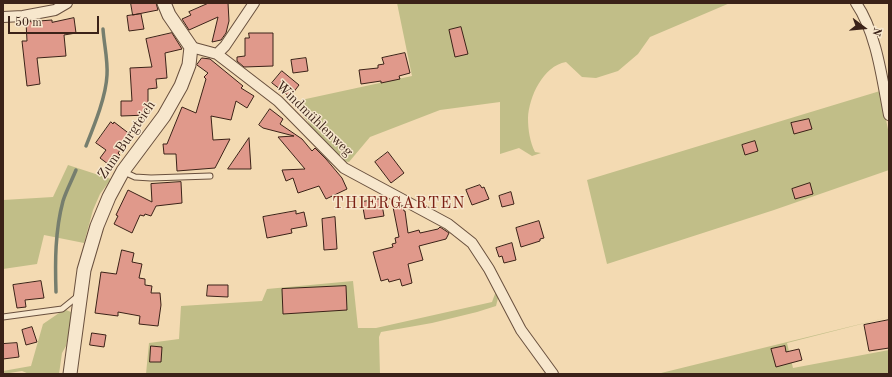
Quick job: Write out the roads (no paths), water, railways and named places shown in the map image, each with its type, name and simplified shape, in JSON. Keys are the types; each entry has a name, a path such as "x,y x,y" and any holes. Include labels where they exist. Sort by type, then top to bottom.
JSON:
{"street":[{"path":"3,17 23,16 55,10 67,3"},
{"path":"164,3 169,15 191,47"},
{"path":"217,54 254,3"},
{"path":"856,3 861,11 879,64 889,115"},
{"name":"Windmühlenweg","path":"191,47 217,54 278,101 344,168 443,221 472,243 489,269 520,330 553,374"},
{"name":"Zum Burgteich","path":"70,374 84,270 97,226 109,197 123,171 164,116 181,86 189,65 191,47"}],"lane":[{"path":"123,171 135,177 151,178 210,176"},
{"path":"3,317 62,309 80,294"}],"waterway":[{"path":"86,146 99,111 106,84 107,64 103,29"},
{"path":"56,292 58,224 63,201 76,170"}],"district":[{"name":"THIERGARTEN","path":"399,204"}]}
